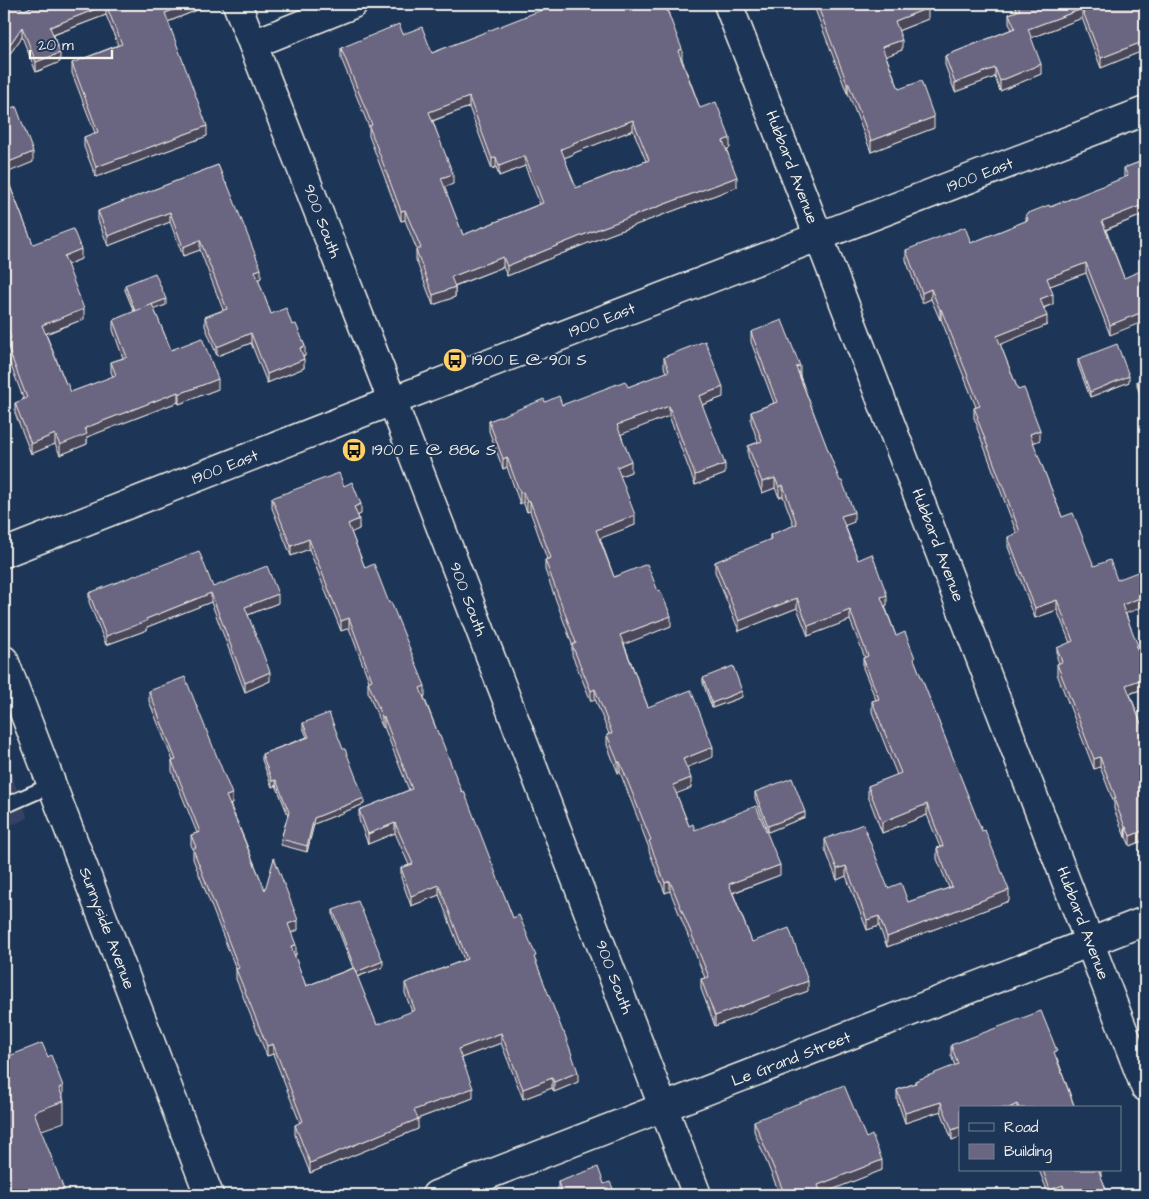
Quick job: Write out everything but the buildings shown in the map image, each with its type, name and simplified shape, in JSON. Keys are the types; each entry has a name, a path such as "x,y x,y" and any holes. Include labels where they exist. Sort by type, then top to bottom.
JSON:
{"street":[{"name":"900 South","path":"237,4 392,401 697,1195"},
{"path":"253,44 353,4"},
{"name":"Hubbard Avenue","path":"728,4 819,236 1145,1087"},
{"name":"1900 East","path":"4,553 392,401 1145,111"},
{"name":"Sunnyside Avenue","path":"4,660 209,1195"},
{"name":"Le Grand Street","path":"436,1195 1145,921"}],"lane":[{"path":"4,806 52,785"}],"shaded area":[{"path":"4,755 28,818 4,828"}],"place":[{"name":"1900 E @ 901 S","path":"455,360"},
{"name":"1900 E @ 886 S","path":"354,450"}]}
